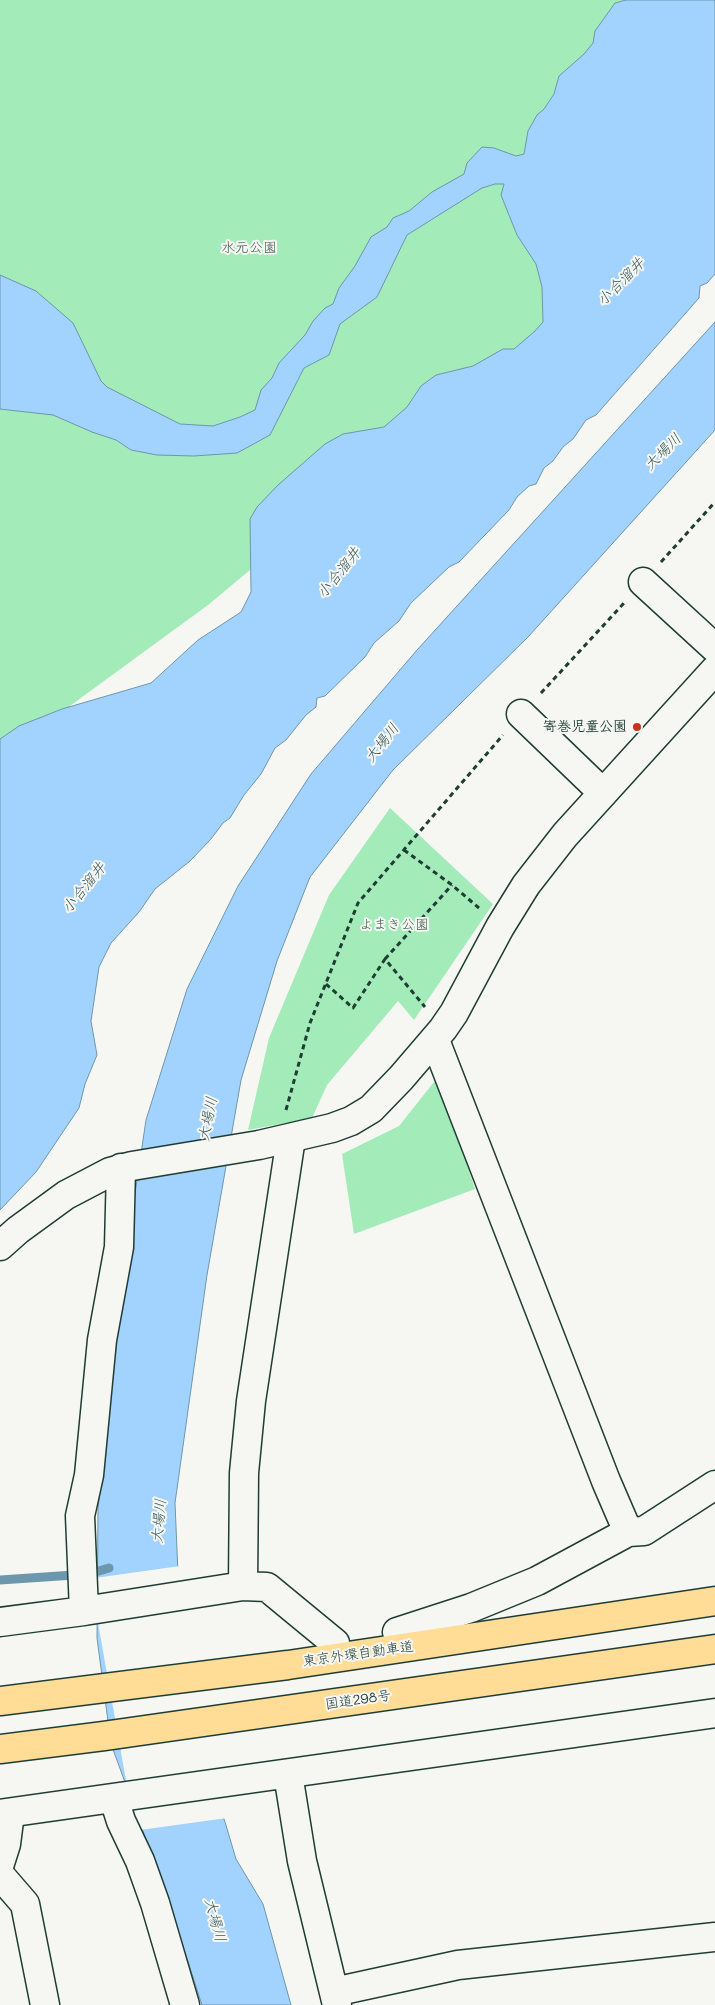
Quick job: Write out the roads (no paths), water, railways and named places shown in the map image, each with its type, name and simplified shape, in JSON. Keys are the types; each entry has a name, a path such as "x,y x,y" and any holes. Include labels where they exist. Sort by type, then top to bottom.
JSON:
{"highway":[{"path":"0,1688 715,1589"},
{"name":"東京外環自動車道","path":"0,1701 288,1665 715,1601"},
{"name":"東京外環自動車道","path":"0,1735 300,1690 715,1635"},
{"name":"国道298号","path":"0,1749 104,1736 715,1649"}],"street":[{"path":"643,582 715,648"},
{"path":"0,1246 18,1230 66,1195 95,1178 126,1167 276,1142 332,1128 351,1121 371,1109 439,1034 454,1013 500,927 531,878 564,835 715,670"},
{"path":"521,714 603,793"},
{"path":"439,1034 606,1480 628,1532"},
{"path":"243,1586 244,1473 276,1142"},
{"path":"84,1611 80,1516 89,1475 102,1340 118,1247 126,1167"},
{"path":"397,1632 471,1608 536,1581 628,1532 644,1531 715,1485"},
{"path":"0,1622 243,1586 267,1587 335,1643"},
{"path":"0,1863 6,1844 5,1814 715,1713"},
{"path":"288,1774 302,1860 335,1998 458,1965 715,1937"},
{"path":"114,1799 121,1821 140,1861 155,1903 185,2005"},
{"path":"0,1875 25,1904 44,2005"}],"water":[{"name":"小合溜井","path":"626,0 715,0 715,274 707,283 700,286 699,298 596,415 586,420 573,439 544,468 536,484 529,486 517,497 509,510 459,562 449,567 411,603 399,621 374,643 365,657 325,696 317,698 316,707 306,715 286,740 275,748 261,774 244,795 230,818 223,823 190,861 155,889 139,912 111,943 99,967 91,1021 97,1055 85,1084 79,1108 36,1172 0,1210 0,739 19,726 62,709 151,683 198,640 241,612 251,592 250,519 257,507 278,485 325,444 343,434 384,427 407,407 421,386 436,375 473,366 503,349 514,349 543,322 542,287 536,264 517,235 501,195 504,184 495,184 482,188 407,235 377,297 340,324 329,355 304,368 270,435 237,453 194,456 157,455 131,450 116,440 53,415 0,409 0,275 36,291 73,323 101,381 107,387 180,424 213,426 240,417 255,410 261,390 272,378 279,363 305,335 313,321 325,308 333,304 339,288 355,266 371,237 387,227 393,218 409,211 432,192 464,174 467,163 482,147 494,148 516,156 524,154 528,131 537,115 544,109 554,94 559,76 584,54 593,43 595,31 615,3"},
{"name":"大場川","path":"715,322 715,430 528,637 393,770 310,877 277,961 241,1080 207,1275 175,1503 180,1621 192,1728 236,1859 263,1904 291,2005 202,2005 166,1894 111,1744 97,1638 98,1509 117,1315 146,1120 187,989 238,886 311,774 417,650"}],"waterway":[{"path":"0,1580 89,1574 109,1568"}],"place":[{"name":"寄巻児童公園","path":"637,727"}],"park label":[{"name":"水元公園","path":"249,248"},
{"name":"よまき公園","path":"394,925"}]}
